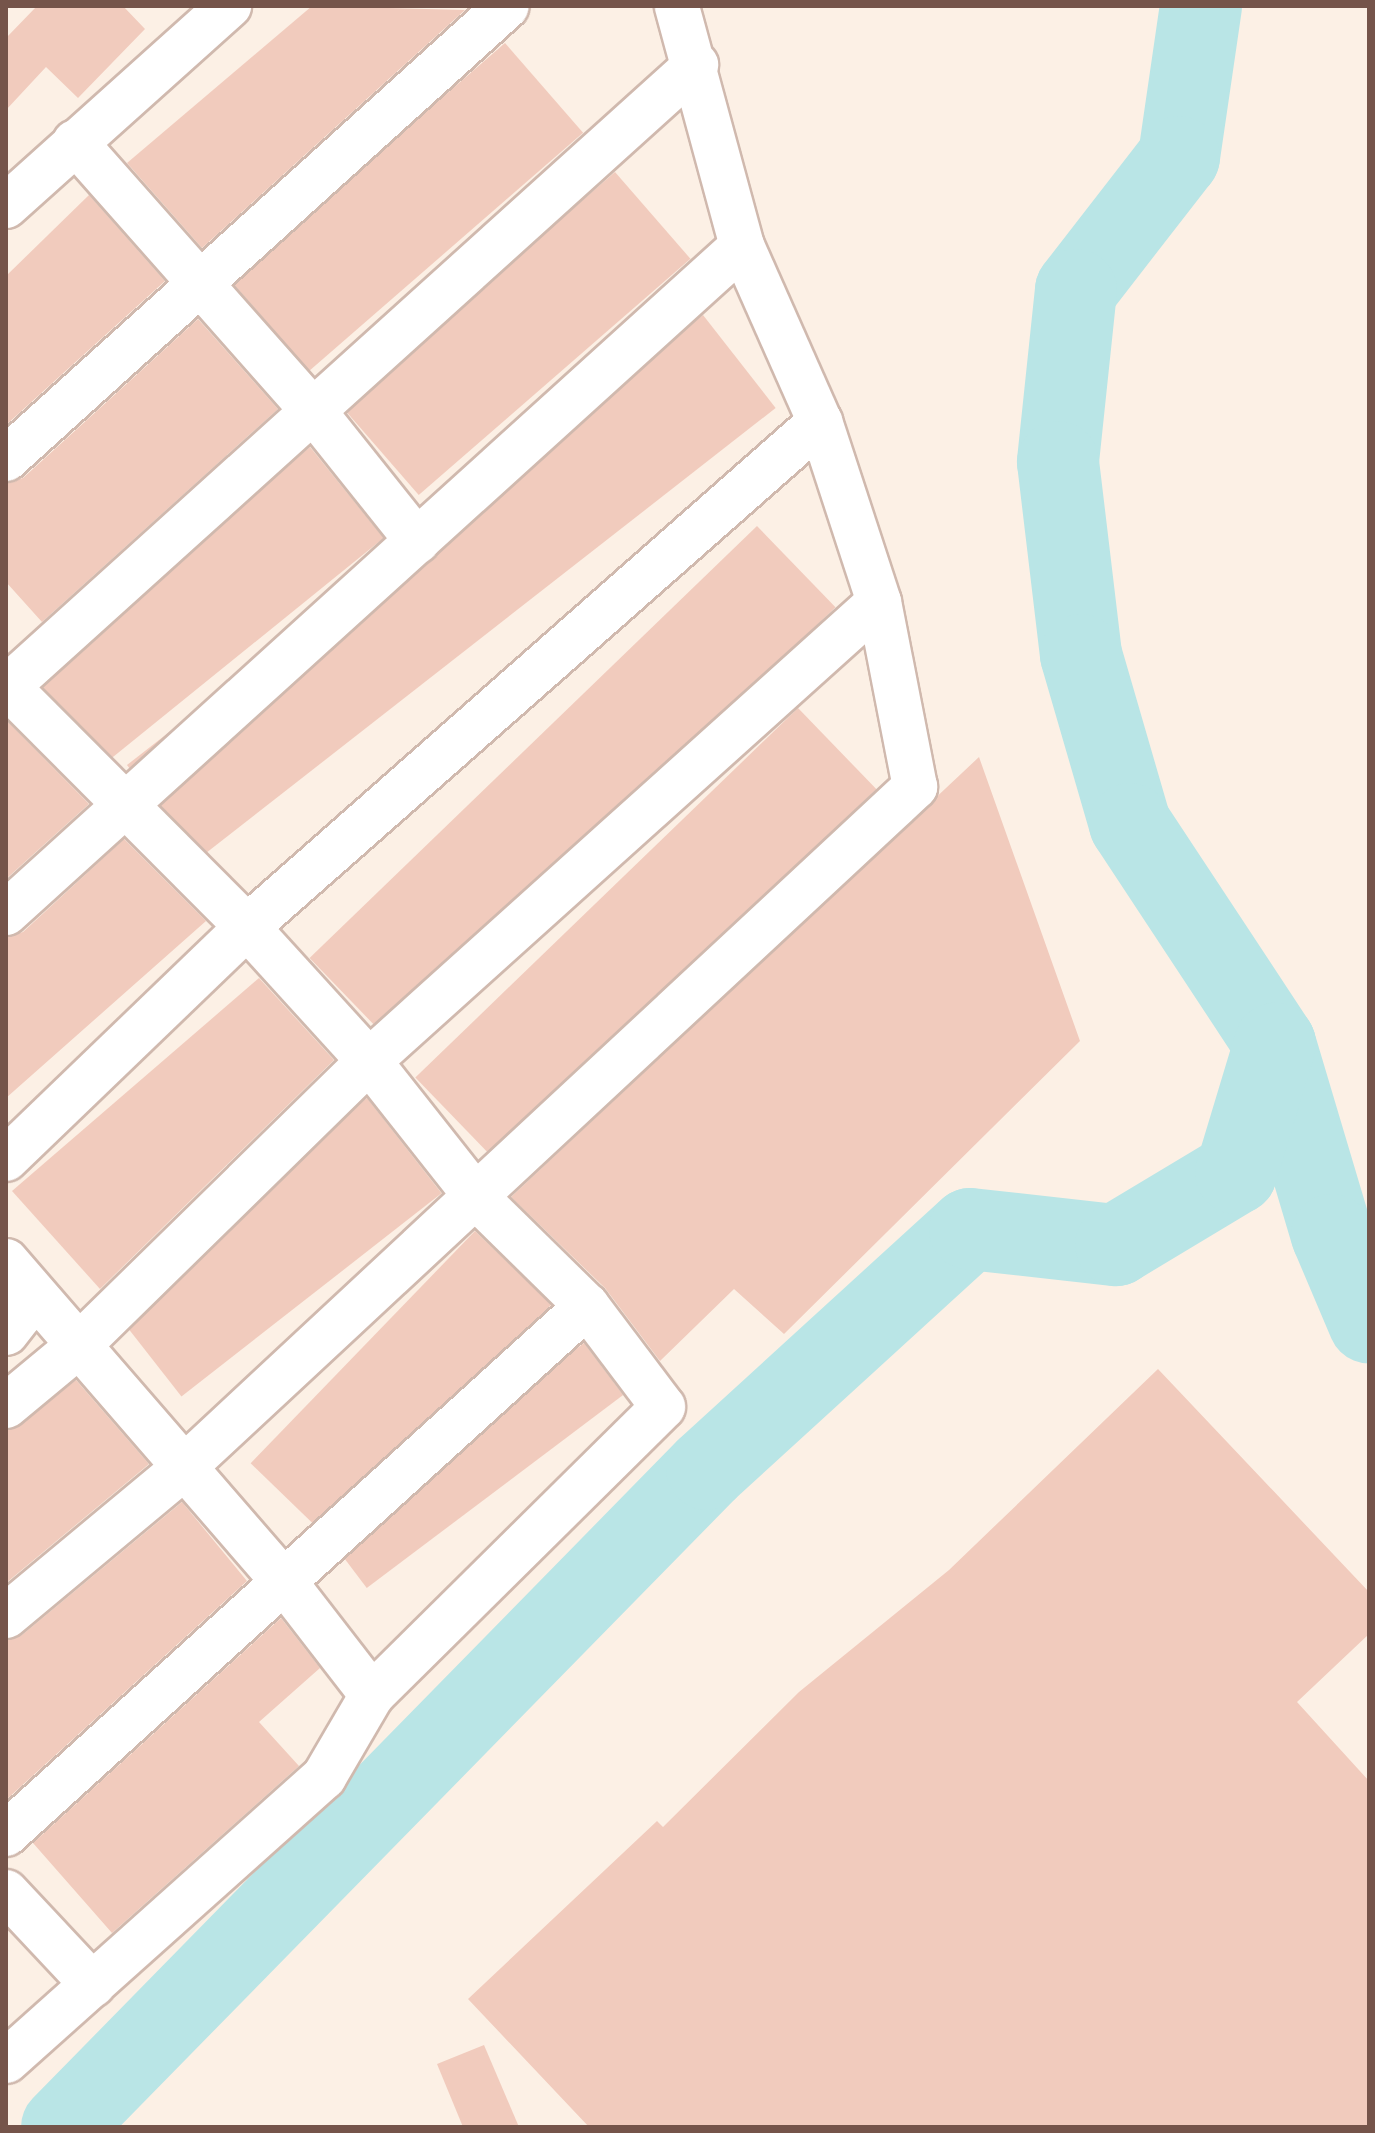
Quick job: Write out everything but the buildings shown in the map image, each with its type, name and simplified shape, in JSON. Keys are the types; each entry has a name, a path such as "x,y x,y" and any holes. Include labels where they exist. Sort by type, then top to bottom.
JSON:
{"street":[{"path":"6,206 229,6"},
{"path":"6,459 507,6"},
{"path":"6,1616 181,1470 478,1199 915,787 879,602 820,422 742,246 696,65 677,6"},
{"path":"6,2061 324,1777 372,1695 663,1407 587,1306 478,1199 369,1061 247,927 6,686 315,413 696,65"},
{"path":"75,142 315,413 417,541"},
{"path":"6,913 742,246"},
{"path":"6,1159 247,927 820,422"},
{"path":"6,1406 77,1347 369,1061 879,602"},
{"path":"6,1261 181,1470 287,1585 372,1695"},
{"path":"6,1292 21,1314 6,1333"},
{"path":"6,1834 287,1585 587,1306"},
{"path":"6,1892 93,1985"}],"waterway":[{"path":"1201,6 1179,157 1076,290 1058,462 1081,655 1130,824 1275,1044 1332,1235 1369,1322"},
{"path":"62,2127 707,1469 970,1229 1116,1245 1236,1173 1275,1044"}]}
